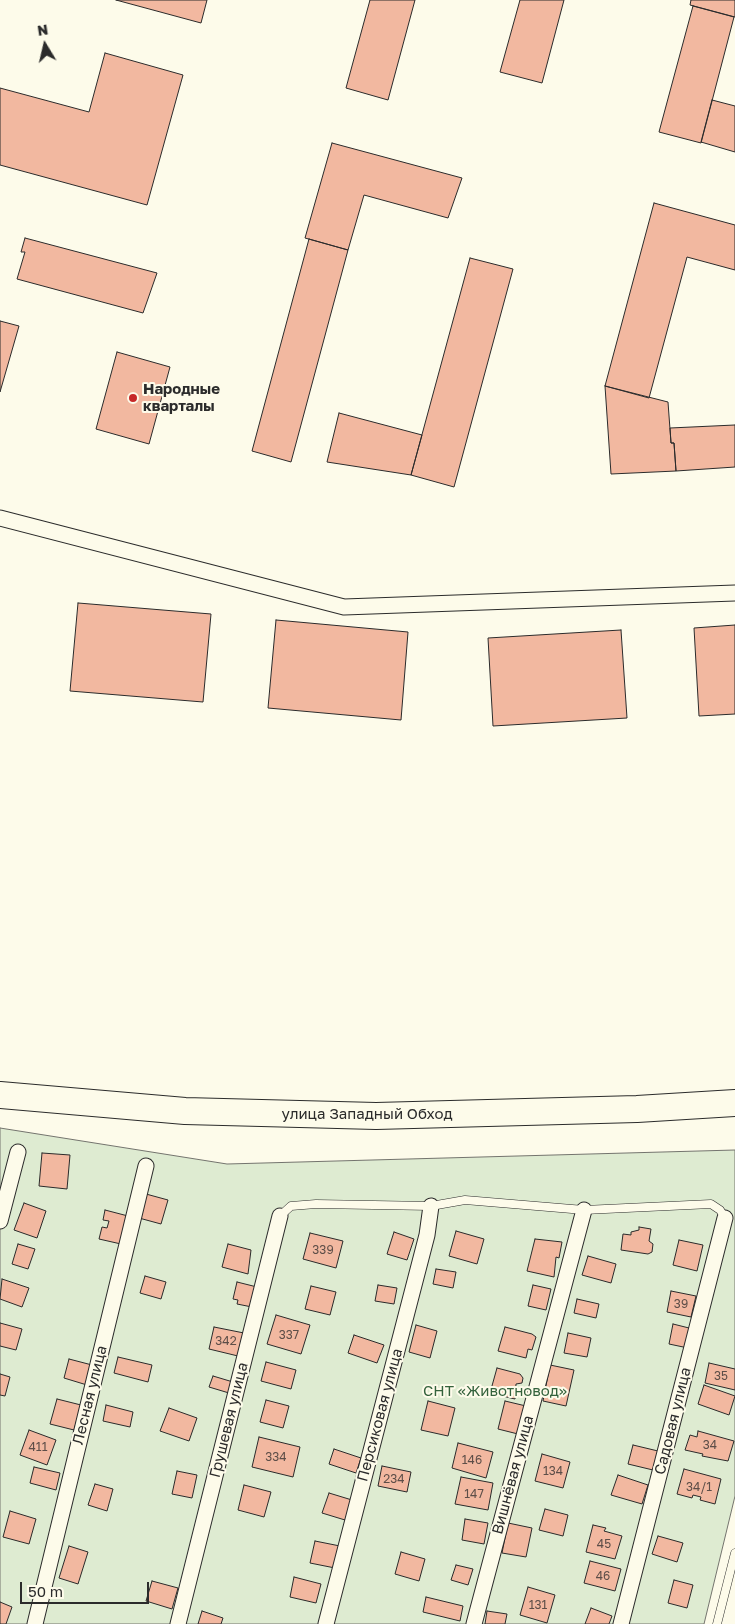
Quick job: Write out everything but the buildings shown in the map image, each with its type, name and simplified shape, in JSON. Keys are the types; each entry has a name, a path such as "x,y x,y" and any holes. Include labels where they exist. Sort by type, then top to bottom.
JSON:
{"highway":[{"name":"улица Западный Обход","path":"0,1095 185,1111 376,1116 637,1109 735,1103"},
{"name":"улица Западный Обход","path":"0,1111 39,1117 185,1125 377,1128 735,1114"}],"street":[{"path":"0,518 344,606 735,593"},
{"path":"0,1221 18,1152"},
{"name":"Лесная улица","path":"35,1624 146,1166"},
{"name":"Персиковая улица","path":"326,1624 427,1235 431,1206"},
{"name":"Вишнёвая улица","path":"474,1624 584,1210"},
{"name":"Грушевая улица","path":"178,1624 280,1216"},
{"name":"Садовая улица","path":"621,1624 725,1218"}],"lane":[{"path":"280,1216 291,1206 316,1204 431,1206 465,1200 584,1210 710,1204 720,1210 725,1218"},
{"path":"717,1624 735,1553"}],"green space":[{"name":"СНТ «Животновод»","path":"0,1128 227,1164 735,1150 735,1496 704,1624 0,1624"}],"place":[{"name":"Народные кварталы","path":"133,398"}]}
